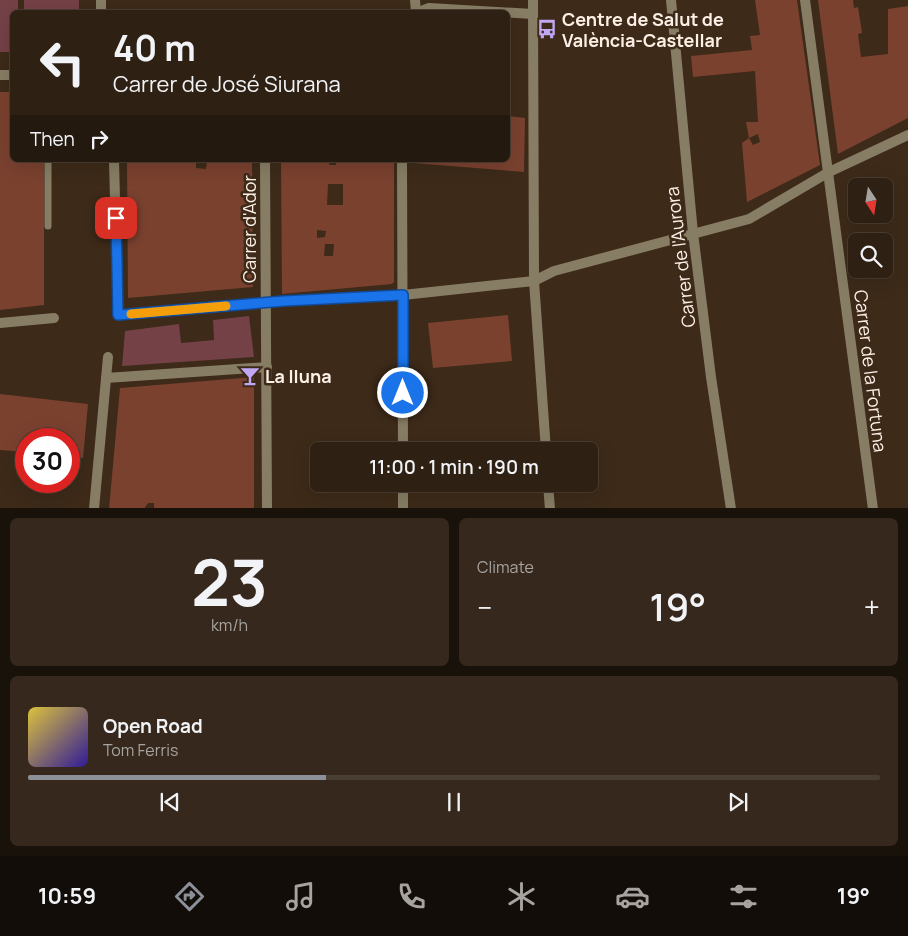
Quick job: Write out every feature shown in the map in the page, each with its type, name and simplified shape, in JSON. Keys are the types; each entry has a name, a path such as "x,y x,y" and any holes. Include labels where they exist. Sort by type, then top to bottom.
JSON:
{"street":[{"path":"533,0 534,281 545,442"},
{"name":"Carrer de l'Aurora","path":"671,0 692,234 731,508"},
{"name":"Carrer de la Fortuna","path":"805,0 873,508"},
{"path":"422,10 428,8 463,10"},
{"path":"510,13 533,14"},
{"path":"114,162 118,315 265,303 403,295 534,281 554,271 749,219 829,172 908,135"},
{"name":"Carrer d'Ador","path":"265,162 266,508"},
{"path":"402,162 403,442"},
{"path":"0,323 54,318"},
{"path":"94,508 108,357"},
{"path":"106,378 267,367"},
{"path":"403,492 403,508"},
{"path":"549,492 550,508"}],"lane":[{"path":"48,162 48,226"}],"shaded area":[{"path":"0,0 18,0 18,10 10,10 10,52 0,52"},
{"path":"24,0 79,0 79,10 24,10"},
{"path":"249,316 254,357 122,366 125,331 179,324 181,343 214,340 213,320"}],"building":[{"path":"755,0 797,0 820,165 747,202 742,143 749,138 746,122 758,122 755,71 693,77 691,56 752,50 750,36 760,35","holes":["758,134 760,142 753,145 749,138"]},
{"path":"818,0 853,0 854,8 858,7 862,33 858,34 861,57 888,54 888,9 908,6 908,118 838,154"},
{"path":"0,92 10,92 10,162 44,162 44,305 0,310"},
{"path":"510,116 525,118 524,172 413,163 510,162"},
{"path":"127,162 196,162 196,168 206,169 207,162 252,162 253,287 128,298"},
{"path":"281,162 330,162 329,165 336,165 336,162 394,162 394,282 392,284 282,294","holes":["328,184 343,184 343,205 327,205","317,230 326,231 325,237 317,238","325,244 334,244 333,256 324,256"]},
{"path":"508,315 512,361 433,368 428,323"},
{"path":"254,377 254,508 154,508 154,503 148,503 145,508 109,508 120,388"},
{"path":"0,394 88,404 83,458 80,458 80,428 15,428 15,451 0,450"}],"slow traffic":[{"path":"131,314 226,306"}],"place":[{"name":"Centre de Salut de València-Castellar","path":"547,29"},
{"name":"La lluna","path":"250,376"}],"route":[{"path":"116,218 118,315 284,301 403,295 403,393"}]}
